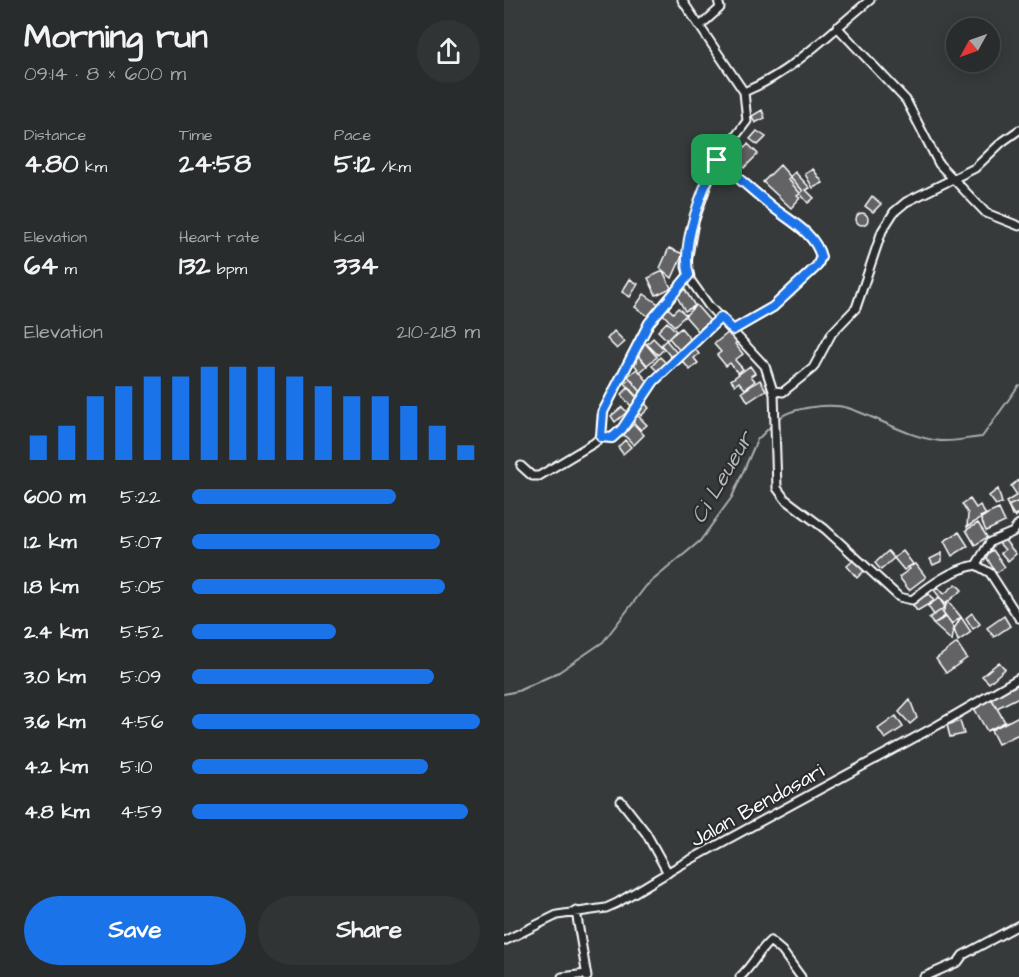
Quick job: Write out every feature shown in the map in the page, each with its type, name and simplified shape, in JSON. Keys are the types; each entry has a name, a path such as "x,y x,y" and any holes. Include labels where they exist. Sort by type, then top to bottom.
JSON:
{"street":[{"path":"682,0 744,92 747,121 717,160 694,222 687,267 689,275 709,306 765,366 774,392 777,488 785,500 843,545 899,597 912,600 940,578 963,567 976,565 990,573 1019,618"},
{"path":"700,26 720,8 718,0"},
{"path":"744,92 781,74 870,0"},
{"path":"837,27 906,100 932,155 986,213 1019,226"},
{"path":"774,392 785,390 812,370 832,333 856,308 882,231 894,212 906,202 955,180 975,168 1002,142 1019,130"},
{"path":"717,160 771,206 789,217 815,242 821,257 817,266 773,307 733,330"},
{"path":"521,466 530,474 539,476 601,437 603,412 649,323 689,275"},
{"path":"601,437 612,438 622,429 654,381 721,317"},
{"path":"976,565 990,542 1013,532 1019,524"},
{"name":"Jalan Bendasari","path":"504,941 539,922 576,911 606,908 617,903 1019,678"},
{"path":"621,801 646,833 668,873"},
{"path":"562,977 587,975 576,911"},
{"path":"924,977 958,962 963,956 1019,925"},
{"path":"740,977 750,968 759,952 771,941 782,951 801,977"}],"building":[{"path":"762,110 765,118 755,123 752,116"},
{"path":"757,131 766,137 758,145 750,139"},
{"path":"748,144 758,154 744,168 733,158"},
{"path":"780,165 803,191 797,196 800,198 791,208 763,182"},
{"path":"813,169 823,183 813,188 805,174"},
{"path":"795,172 810,188 806,190 814,198 808,203 788,179"},
{"path":"872,196 881,204 873,212 865,206"},
{"path":"862,213 868,219 862,225 856,219"},
{"path":"669,248 683,254 672,278 660,268"},
{"path":"663,271 671,288 656,295 648,278"},
{"path":"630,279 638,284 630,297 622,292"},
{"path":"684,288 695,306 685,311 675,293"},
{"path":"644,294 660,305 651,318 635,307"},
{"path":"696,305 710,321 698,331 685,316"},
{"path":"667,307 673,313 678,308 686,315 674,326 662,313"},
{"path":"667,322 676,331 667,340 658,331"},
{"path":"681,328 692,341 680,351 669,338"},
{"path":"614,331 625,342 617,349 607,339"},
{"path":"729,332 738,342 735,344 743,354 735,360 743,369 738,373 730,363 726,366 717,355 721,352 714,344"},
{"path":"653,338 664,349 658,355 647,344"},
{"path":"666,340 677,353 671,357 661,345"},
{"path":"645,343 657,357 647,365 635,351"},
{"path":"694,347 699,354 694,358 698,363 690,370 680,358"},
{"path":"639,356 647,366 640,372 634,364 637,362 635,359"},
{"path":"660,357 666,363 658,372 652,366"},
{"path":"750,366 755,373 751,376 755,381 745,389 739,382 735,385 731,380"},
{"path":"637,369 650,384 641,392 628,376"},
{"path":"630,379 641,392 636,396 625,383"},
{"path":"760,380 766,390 748,402 742,392"},
{"path":"628,388 638,399 631,406 621,395"},
{"path":"644,402 649,408 641,416 635,410"},
{"path":"622,407 627,412 615,422 611,416"},
{"path":"635,413 647,425 641,430 629,418"},
{"path":"634,424 644,435 634,445 623,434"},
{"path":"625,440 631,447 623,454 618,447"},
{"path":"1019,480 1019,514 1015,517 1006,502 1017,495 1011,486"},
{"path":"998,489 1002,503 996,505 989,496"},
{"path":"970,499 976,508 980,505 986,515 967,527 968,514 962,504"},
{"path":"1019,501 1019,513 1012,516 1008,506"},
{"path":"999,509 1005,522 986,531 980,517"},
{"path":"978,523 987,537 975,545 966,530"},
{"path":"959,532 968,546 952,556 944,541"},
{"path":"1003,538 1016,554 1008,561 1001,553 1005,550 998,542"},
{"path":"993,550 1005,567 996,573 985,555"},
{"path":"888,551 894,558 881,570 875,563"},
{"path":"903,551 913,564 904,570 894,558"},
{"path":"942,553 942,561 933,565 930,559"},
{"path":"855,559 864,571 857,578 847,566"},
{"path":"916,564 926,577 909,590 899,577 910,569 908,567"},
{"path":"956,584 962,590 945,604 934,590 938,587 944,594"},
{"path":"929,594 934,601 917,611 911,602"},
{"path":"939,598 945,607 934,615 928,606"},
{"path":"948,601 961,617 952,624 943,612"},
{"path":"941,610 945,616 933,624 929,618"},
{"path":"972,613 980,624 973,629 966,618"},
{"path":"1004,616 1010,626 994,637 987,628"},
{"path":"946,617 954,627 952,641 933,624"},
{"path":"961,617 971,632 958,641 954,629"},
{"path":"957,643 967,658 946,673 936,659"},
{"path":"999,662 1005,669 989,683 982,676"},
{"path":"1019,684 1019,697 997,708 991,698"},
{"path":"991,698 1005,722 987,731 974,708"},
{"path":"910,700 917,718 910,724 899,712"},
{"path":"896,716 903,727 885,739 878,729"},
{"path":"1019,716 1019,734 998,744 991,730"},
{"path":"960,721 964,734 950,737 947,725"}],"waterway":[{"name":"Ci Leueur","path":"777,420 801,409 821,406 841,407 860,412 928,439 945,441 982,437 1019,385"},
{"name":"Ci Leueur","path":"504,694 518,691 559,672 603,642 646,586 700,541 732,497 757,440 773,424"}],"route":[{"path":"717,160 771,206 789,217 815,242 821,257 817,266 773,307 733,330 721,317 658,376 622,429 612,438 601,437 603,412 649,323 689,275 688,250 694,222 717,160"}]}
